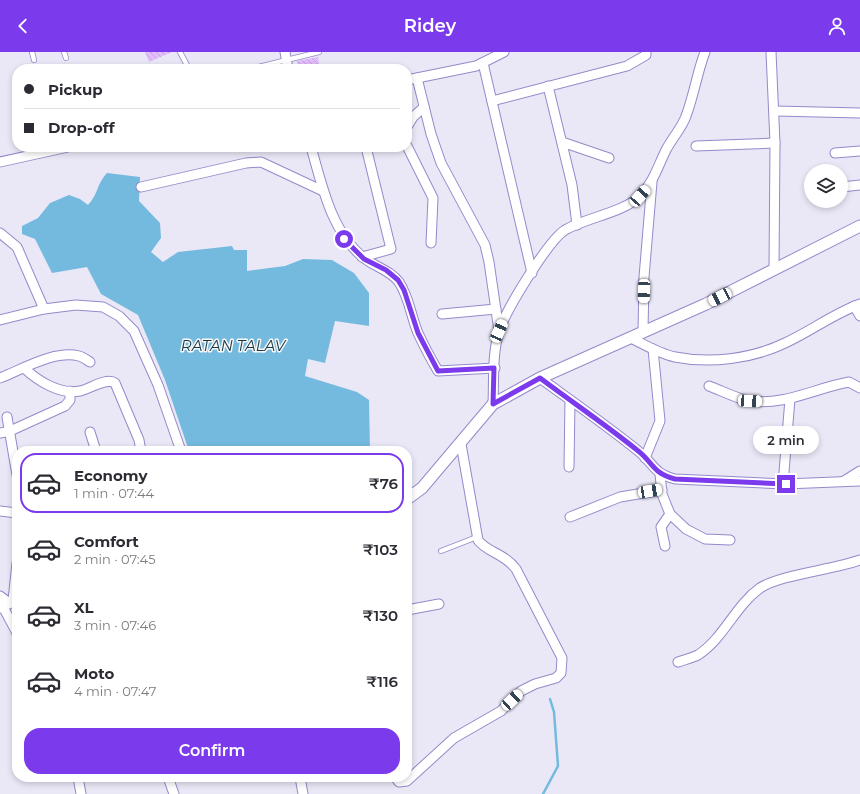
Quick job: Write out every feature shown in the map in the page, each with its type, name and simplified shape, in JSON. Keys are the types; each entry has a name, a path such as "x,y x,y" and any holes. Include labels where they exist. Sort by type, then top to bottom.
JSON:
{"street":[{"path":"412,79 464,70 483,63 504,52"},
{"path":"492,101 626,66 646,55 646,52"},
{"path":"499,331 532,273 552,242 564,231 626,206 640,196 652,182 666,149 686,117 705,52"},
{"path":"771,52 775,143 774,269"},
{"path":"483,63 532,273"},
{"path":"417,78 431,134 441,163 485,245 489,262 499,331 494,368 493,404"},
{"path":"548,86 572,185 577,225"},
{"path":"412,119 424,107"},
{"path":"774,111 860,113"},
{"path":"562,142 610,158"},
{"path":"696,146 775,143"},
{"path":"835,153 860,151"},
{"path":"0,162 45,152"},
{"path":"312,152 323,192 344,239 362,257 386,270 398,280 404,290 418,333 438,371 494,368"},
{"path":"362,257 391,249 367,152"},
{"path":"410,152 433,198 431,243"},
{"path":"141,187 246,163 261,162 323,192"},
{"path":"643,332 645,270 652,182"},
{"path":"848,186 860,185"},
{"path":"412,496 422,488 461,444 493,404 540,378 706,304 860,226"},
{"path":"0,233 17,247 44,309"},
{"path":"0,320 44,309 76,305 103,307 119,316 134,331 158,385 179,446"},
{"path":"631,338 674,357 696,360 721,360 751,355 783,344 833,315 857,305 860,316"},
{"path":"442,314 496,309"},
{"path":"645,458 660,421 653,349"},
{"path":"0,378 49,359 64,355 80,356 90,362"},
{"path":"24,368 37,380 70,391 79,391 108,381 115,383 139,440 140,446"},
{"path":"540,378 639,451 660,474 675,479 783,484 860,481"},
{"path":"709,386 750,401 790,399 849,382 860,388"},
{"path":"0,433 64,406 70,400 70,391"},
{"path":"783,484 790,399"},
{"path":"569,466 570,400"},
{"path":"7,417 12,446"},
{"path":"90,432 94,446"},
{"path":"412,776 454,738 488,720 501,711 521,691 535,684 556,678 561,673 562,658 516,569 504,556 480,542 477,537 461,444"},
{"path":"843,482 860,471"},
{"path":"660,474 665,505 670,514 686,529 705,539 730,540"},
{"path":"570,517 620,497 662,490"},
{"path":"0,511 12,512"},
{"path":"665,546 661,527 670,514"},
{"path":"678,662 697,655 715,640 750,596 762,587 779,580 860,560"},
{"path":"12,582 7,601 12,617"},
{"path":"412,609 439,604"},
{"path":"79,782 81,794"},
{"path":"170,782 174,794"},
{"path":"301,782 303,794"}],"lane":[{"path":"32,52 34,60"},
{"path":"64,52 66,58"},
{"path":"180,52 186,64"},
{"path":"270,64 319,52"},
{"path":"442,551 477,537"}],"water":[{"name":"RATAN TALAV","path":"107,173 140,177 139,201 160,223 161,238 151,252 163,262 178,252 232,246 234,250 247,250 247,271 285,266 303,259 332,260 354,273 369,293 369,326 335,321 325,363 308,359 305,376 357,392 369,400 370,446 187,446 165,380 138,315 101,294 87,267 52,273 35,239 22,234 22,226 38,218 50,203 69,195 80,199 88,205 92,201 103,177"}],"building":[{"path":"145,52 172,52 149,62"},
{"path":"318,57 319,64 298,64 297,61"}],"waterway":[{"path":"543,794 558,766 554,712 550,699"}],"route":[{"path":"344,239 364,259 386,270 398,280 404,290 418,333 438,371 494,368 493,404 540,378 639,451 660,474 675,479 786,484"}]}
